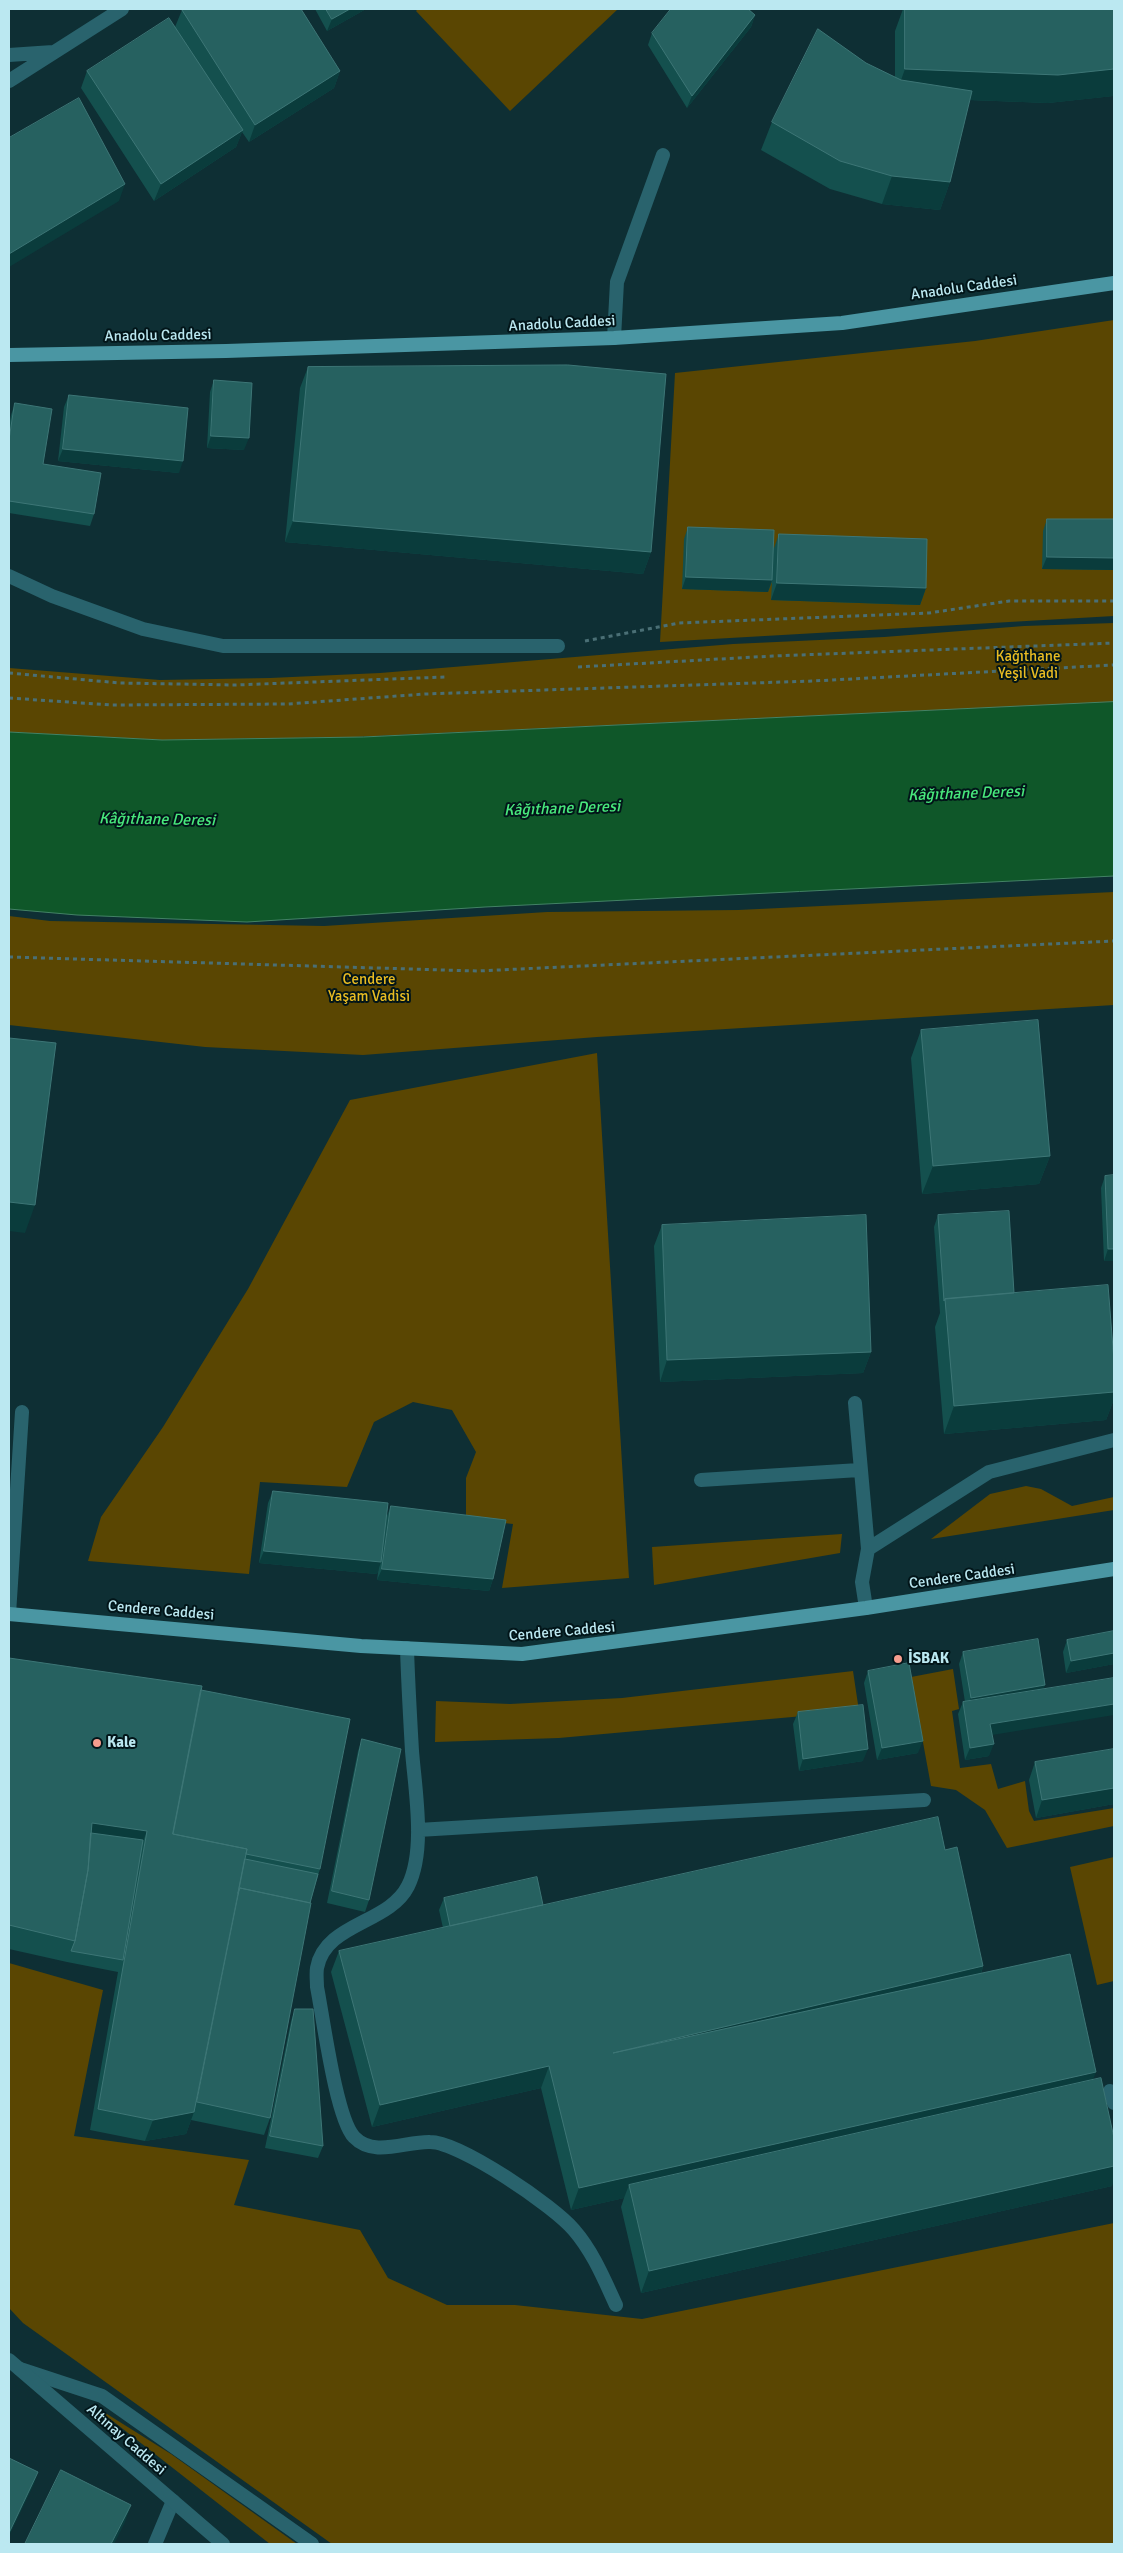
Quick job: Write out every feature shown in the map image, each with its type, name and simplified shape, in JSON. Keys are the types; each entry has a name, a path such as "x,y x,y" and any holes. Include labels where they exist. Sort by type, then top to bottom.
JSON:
{"main road":[{"name":"Anadolu Caddesi","path":"9,355 266,350 614,338 842,323 1114,282"},
{"name":"Cendere Caddesi","path":"9,1614 407,1648 522,1654 866,1608 1114,1569"}],"street":[{"path":"9,81 122,9"},
{"path":"9,55 56,52"},
{"path":"614,338 617,282 663,155"},
{"path":"9,576 52,596 143,629 223,646 558,646"},
{"path":"855,1403 859,1470 868,1549 862,1582 866,1608"},
{"path":"9,1614 13,1479 22,1412"},
{"path":"868,1549 989,1472 1114,1440"},
{"path":"701,1480 859,1470"},
{"path":"407,1648 418,1830 415,1866 408,1887 392,1905 342,1935 325,1948 317,1968 317,1987 340,2110 354,2137 374,2148 431,2142 463,2152 534,2196 574,2229 598,2265 616,2305"},
{"path":"418,1830 924,1800"},
{"name":"Altınay Caddesi","path":"9,2360 223,2544"},
{"path":"20,2369 102,2396 312,2544"},
{"path":"155,2544 173,2501"}],"path":[{"path":"558,646 679,623 929,613 1009,601 1114,600"},
{"path":"9,698 111,705 288,704 425,694 783,682 1114,665"},
{"path":"9,957 477,971 1114,941"}],"green space":[{"path":"418,9 618,9 510,111 416,11"},
{"path":"1114,320 1114,616 660,642 675,373 975,341"},
{"name":"Kağıthane Yeşil Vadi","path":"1114,623 1114,702 354,737 162,740 9,732 9,668 160,680 270,678 380,673 733,644 884,637 1024,626"},
{"name":"Cendere Yaşam Vadisi","path":"1114,892 1114,1005 597,1037 363,1055 205,1047 9,1025 9,916 50,921 324,926 547,912 738,910"},
{"path":"597,1053 629,1578 502,1588 513,1524 466,1519 466,1478 476,1452 452,1410 413,1402 374,1422 347,1487 260,1482 249,1574 88,1561 101,1517 163,1427 248,1289 350,1100"},
{"path":"1026,1486 1041,1489 1072,1506 1114,1497 1114,1510 931,1539 990,1494"},
{"path":"842,1534 840,1553 654,1585 652,1547"},
{"path":"953,1669 959,1709 952,1711 960,1768 991,1764 998,1789 1025,1781 1029,1811 1034,1821 1114,1808 1114,1826 1007,1848 985,1810 956,1790 931,1786 911,1677"},
{"path":"853,1671 859,1711 559,1738 435,1742 436,1701 510,1704 622,1698"},
{"path":"1114,1857 1114,1981 1097,1985 1070,1867"},
{"path":"9,1963 103,1990 74,2136 249,2160 234,2205 360,2230 388,2278 447,2305 515,2305 642,2319 1114,2223 1114,2544 332,2544 23,2323 9,2308"},
{"path":"91,2404 171,2454 297,2544 270,2544"}],"water":[{"name":"Kâğıthane Deresi","path":"1114,702 1114,876 485,907 247,922 77,915 9,909 9,732 162,740 363,737"}],"building":[{"path":"183,9 301,9 340,71 255,125"},
{"path":"326,9 350,9 332,19"},
{"path":"671,9 748,9 755,15 692,96 652,33"},
{"path":"905,9 1114,9 1114,69 1058,75 905,69"},
{"path":"169,18 243,130 161,184 87,71"},
{"path":"818,29 866,63 901,80 972,91 950,182 892,176 840,161 772,122"},
{"path":"79,98 125,184 9,254 9,138"},
{"path":"568,365 666,374 651,552 293,521 308,367"},
{"path":"214,380 252,383 249,438 211,436"},
{"path":"69,395 188,408 183,461 63,449"},
{"path":"15,403 52,409 43,464 101,473 94,514 9,501 9,440"},
{"path":"1047,519 1114,519 1114,558 1047,557"},
{"path":"688,527 774,530 772,580 686,577"},
{"path":"779,534 927,539 926,588 777,583"},
{"path":"1038,1020 1050,1156 933,1166 921,1030"},
{"path":"9,1038 56,1043 35,1205 9,1202"},
{"path":"1114,1175 1114,1249 1108,1249 1105,1176"},
{"path":"1009,1211 1014,1293 945,1299 944,1301 938,1215"},
{"path":"866,1215 871,1352 667,1360 662,1225"},
{"path":"1108,1285 1114,1361 1114,1392 954,1406 945,1299"},
{"path":"273,1491 388,1503 381,1562 264,1551"},
{"path":"391,1506 506,1520 493,1579 382,1569"},
{"path":"1114,1631 1114,1653 1071,1661 1067,1640"},
{"path":"1038,1639 1045,1685 971,1698 963,1652"},
{"path":"9,1658 202,1686 173,1834 247,1849 194,2112 153,2120 98,2109 147,1831 92,1823 88,1870 75,1941 9,1925"},
{"path":"909,1663 923,1741 882,1748 868,1671"},
{"path":"1114,1678 1114,1704 990,1724 994,1744 970,1748 963,1702"},
{"path":"201,1690 350,1719 320,1869 246,1854 247,1849 173,1834"},
{"path":"863,1705 868,1749 803,1759 798,1712"},
{"path":"362,1739 401,1749 369,1900 332,1891"},
{"path":"1114,1749 1114,1788 1042,1800 1035,1762"},
{"path":"938,1817 945,1850 957,1847 983,1966 613,2053 1070,1954 1096,2072 579,2188 549,2066 380,2105 339,1951"},
{"path":"91,1833 143,1840 123,1960 71,1951 75,1941 88,1870"},
{"path":"245,1859 318,1874 310,1903 240,1888 238,1893"},
{"path":"537,1877 543,1905 450,1926 444,1898"},
{"path":"240,1888 311,1903 270,2118 197,2102"},
{"path":"295,2009 313,2009 323,2146 270,2136"},
{"path":"1101,2078 1114,2138 1114,2166 649,2271 629,2185"},
{"path":"9,2458 38,2472 9,2533"},
{"path":"61,2470 131,2505 111,2544 25,2544"}],"place":[{"name":"İSBAK","path":"898,1659"},
{"name":"Kale","path":"97,1743"}]}
